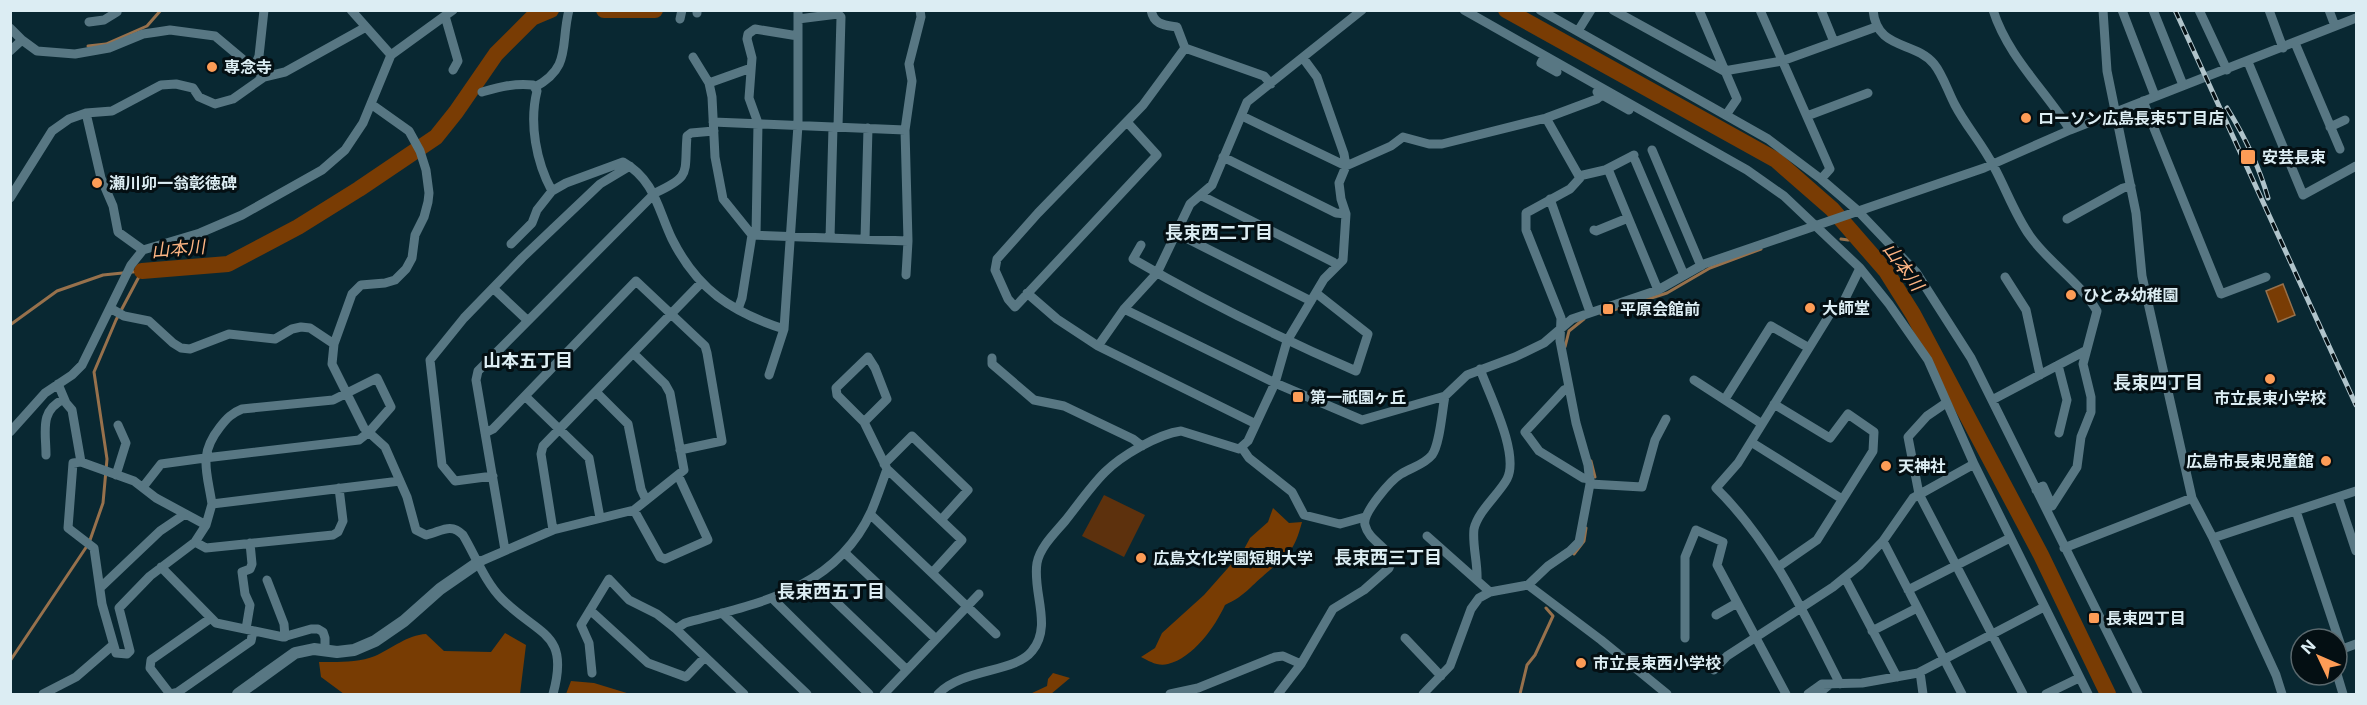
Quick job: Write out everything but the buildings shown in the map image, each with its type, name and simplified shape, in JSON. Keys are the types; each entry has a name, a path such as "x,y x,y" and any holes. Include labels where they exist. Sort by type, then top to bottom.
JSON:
{"street":[{"path":"89,22 104,20 117,12 116,10"},
{"path":"254,68 259,56 264,10"},
{"path":"351,10 391,55"},
{"path":"535,87 547,81 561,62 565,51 565,27 569,10"},
{"path":"906,275 908,241 905,130 912,81 909,64 921,17 920,10"},
{"path":"1151,10 1153,18 1158,23 1177,27 1185,48 1264,76 1271,84"},
{"path":"1098,346 1124,309 1157,273 1190,204 1212,185 1247,102 1362,10"},
{"path":"1464,10 1558,68 1693,138 1747,170 1819,223 1889,304 1928,360 1974,464 2088,694"},
{"path":"1540,10 1768,139 1821,179 1916,272 1971,358 2138,694"},
{"path":"1578,31 1591,10"},
{"path":"1613,10 1724,71 1782,61 1876,27"},
{"path":"1699,10 1737,99 1726,115"},
{"path":"1760,10 1830,169 1821,179"},
{"path":"1821,10 1834,42"},
{"path":"1873,10 1876,27 1896,44 1920,53 1934,64 1956,108 1993,164 2029,236 2049,259 2078,286 2097,311 2083,364 2091,397 2091,412 2081,437 2077,466 2052,506 2043,486 2036,490"},
{"path":"1993,10 2022,67 2058,111 2070,130"},
{"path":"2103,10 2107,71 2136,213 2142,276 2192,498 2213,538 2276,675 2282,694"},
{"path":"2122,10 2155,96"},
{"path":"2153,10 2183,85"},
{"path":"2199,10 2227,69"},
{"path":"2269,10 2283,48"},
{"path":"2329,10 2335,26"},
{"path":"10,432 45,393 72,375 82,365 131,265 143,250 200,233 242,215 322,170 345,150 363,123 391,55 449,13 458,61 453,70"},
{"path":"769,375 784,329 798,125 798,15 838,14 841,17 830,238"},
{"path":"1124,309 1275,383 1362,420 1445,396 1467,375 1544,343 1572,319 1658,290 1701,266 1993,164 2070,130 2356,18"},
{"path":"10,198 52,131 69,119 86,113 112,111 161,85 176,84 193,88 199,97 215,104 233,99 264,77 285,72 366,27"},
{"path":"10,28 37,51 75,54 109,48 143,34 170,30 215,36 264,77"},
{"path":"738,309 754,235 758,123 749,98 752,58 747,39 748,34 755,29 798,36"},
{"path":"10,51 22,40"},
{"path":"2295,43 2340,149"},
{"path":"1126,123 1157,155 1015,307 1008,299 995,270 997,259 1038,213 1143,105 1185,48"},
{"path":"693,57 708,83 718,185 723,199 754,235 908,241"},
{"path":"1242,448 1275,383 1287,341 1324,279 1343,260 1346,214 1339,183 1346,166 1344,154 1317,77 1303,58"},
{"path":"1542,61 1541,63 1558,68 1558,66 1602,95 1683,139 1693,138"},
{"path":"2248,62 2303,195 2356,166"},
{"path":"708,83 751,68"},
{"path":"482,92 508,84 520,83 535,87 537,91 533,108 533,126 540,163 552,191"},
{"path":"1807,116 1868,93"},
{"path":"1242,116 1346,166 1391,147 1403,137 1429,144 1442,144 1546,118 1597,99 1602,95"},
{"path":"2143,101 2221,294 2266,277"},
{"path":"371,104 409,131 418,147 426,170 429,194 424,217 415,235 412,258 406,269 395,280 361,285 352,294 334,344 332,364 364,428 385,447 400,481 416,530 426,535 456,528 501,598 552,641 556,648 558,665 553,694"},
{"path":"86,113 101,178 112,206 118,232 143,250"},
{"path":"1546,118 1579,176"},
{"path":"2330,127 2345,120"},
{"path":"505,550 476,380 478,371 655,193 678,182 684,175 687,136 713,127 758,123 905,130"},
{"path":"865,239 868,128"},
{"path":"1652,150 1701,266"},
{"path":"1223,158 1336,213 1346,214"},
{"path":"1423,694 1450,666 1471,609 1479,598 1490,592 1528,585 1579,542 1590,481 1588,465 1576,423 1560,341 1561,318 1526,230 1526,213 1570,189 1579,176 1608,169 1635,158 1684,275"},
{"path":"511,244 532,223 537,210 552,191 623,162 630,166 655,193 672,238 693,275 710,292 756,320 784,329"},
{"path":"493,476 454,481 442,465 430,360 464,318 600,184 630,166"},
{"path":"1608,169 1658,290"},
{"path":"2067,219 2122,188 2131,186"},
{"path":"1202,196 1337,266"},
{"path":"1550,199 1590,312"},
{"path":"1594,230 1628,218"},
{"path":"1141,245 1134,259 1157,273 1287,341 1356,371 1368,334 1313,297 1176,233"},
{"path":"1835,684 1801,608 1778,567 1730,502 1716,488 1738,463 1830,314 1842,305 1860,268"},
{"path":"2005,278 2026,310 2040,375"},
{"path":"485,433 493,429 636,281 705,346 707,352 722,441 680,450"},
{"path":"553,530 541,454 543,446 701,283"},
{"path":"493,288 527,320"},
{"path":"1027,293 1057,319 1098,346 1256,424"},
{"path":"110,308 124,316 149,321 181,348 190,349 229,334 276,339 292,329 301,327 310,328 334,344"},
{"path":"1725,399 1771,326 1809,348"},
{"path":"1992,400 2085,351"},
{"path":"238,694 295,653 314,649 354,650 375,641 478,562 553,530 634,510 684,470 670,393 665,384 633,353"},
{"path":"864,422 887,399 875,368 868,357 836,388 837,395 864,422 886,466 962,540 932,573"},
{"path":"992,358 992,364 1034,400 1064,406 1133,439 1142,446"},
{"path":"2058,365 2067,400 2059,433"},
{"path":"1477,580 1474,529 1492,497 1507,478 1511,462 1509,447 1480,369"},
{"path":"143,487 161,464 205,458 359,440 391,407 377,378 333,400 242,409 232,413 208,443 205,458 212,504 206,525 195,542 160,567 119,608 130,651 122,655 116,653 99,588 94,548 68,528 73,463 81,462 143,487 156,498 206,525"},
{"path":"1694,380 1762,424"},
{"path":"58,384 64,399 72,410 81,462"},
{"path":"1569,388 1564,390 1525,432 1539,451 1590,481 1642,487 1655,440 1666,419"},
{"path":"596,392 628,424 641,489 646,500"},
{"path":"525,396 589,458 600,518"},
{"path":"1278,694 1301,664 1333,609 1364,590 1389,568 1392,560 1388,550 1368,533 1365,517 1368,510 1398,475 1426,462 1434,453 1445,396"},
{"path":"46,455 46,415 51,407 64,399"},
{"path":"1946,403 1927,416 1908,437 1919,494 2022,694"},
{"path":"1774,404 1830,438 1848,414 1874,432 1873,452 1817,540 1778,567"},
{"path":"107,472 126,443 118,425"},
{"path":"938,694 945,687 964,678 1017,662 1030,654 1040,641 1042,629 1037,563 1044,547 1106,470 1142,446 1173,432 1181,431 1242,448"},
{"path":"676,629 685,623 772,599 812,579 844,552 870,514 886,466 912,436 968,490 940,520"},
{"path":"1751,442 1842,499"},
{"path":"1242,448 1250,458 1292,492 1304,515 1340,524 1365,517"},
{"path":"1714,670 1727,656 1755,636 1845,578 1883,541 1912,498 1974,464"},
{"path":"634,510 660,557 665,560 708,540 678,475"},
{"path":"212,504 400,481"},
{"path":"195,542 206,548 338,532 343,521 339,488"},
{"path":"2213,538 2356,491"},
{"path":"2338,497 2356,551"},
{"path":"2064,548 2192,498"},
{"path":"2296,511 2332,627"},
{"path":"99,588 160,531 185,514"},
{"path":"870,514 996,634"},
{"path":"1685,638 1685,557 1696,531 1723,543 1717,565 1786,694"},
{"path":"1427,536 1490,592"},
{"path":"1908,590 2010,538"},
{"path":"1883,541 1962,694"},
{"path":"211,618 151,660 150,669 170,694 178,692 251,641 250,605 244,594 242,572 250,569 252,564 250,543"},
{"path":"844,552 936,639"},
{"path":"160,567 216,623 285,637 311,628 318,629 323,632 325,638 325,650"},
{"path":"1845,578 1897,677"},
{"path":"592,673 589,643 581,625 609,579 629,600 657,614 676,629 744,694"},
{"path":"812,579 907,670"},
{"path":"267,580 284,624 285,637"},
{"path":"1528,585 1667,694"},
{"path":"884,694 979,594"},
{"path":"772,599 869,694"},
{"path":"1716,615 1737,603"},
{"path":"1808,694 1822,684 1862,684 1920,672 2044,607"},
{"path":"1872,631 1917,608"},
{"path":"590,610 648,663 686,677 705,657"},
{"path":"723,613 807,694"},
{"path":"1405,638 1441,676"},
{"path":"43,694 76,677 113,645"},
{"path":"1170,694 1198,688 1275,657 1283,656 1301,664"},
{"path":"1920,672 1923,694"},
{"path":"2046,694 2079,678"},
{"path":"1818,694 1835,684"}],"shaded area":[{"path":"2283,284 2295,315 2278,322 2266,291"},
{"path":"1104,495 1145,515 1124,557 1082,536"},
{"path":"1273,508 1289,523 1302,522 1288,554 1245,593 1225,605 1209,632 1186,655 1164,665 1141,657 1155,648 1162,633 1204,595 1243,551 1250,538 1268,522"},
{"path":"505,633 526,645 520,694 344,694 321,677 319,662 362,660 419,635 426,634 444,651 491,652"},
{"path":"1053,673 1070,678 1051,694 1030,694 1047,686 1048,679"},
{"path":"571,681 594,683 630,694 566,694"}],"waterway":[{"path":"88,46 106,44 147,26 161,10"},
{"name":"山本川","path":"142,271 228,264 298,227 359,189 436,137 496,54 532,18 551,10"},
{"name":"山本川","path":"604,10 655,10"},
{"name":"山本川","path":"1506,10 1776,160 1832,209 1886,271 1913,314 2041,555 2108,694"},
{"path":"1841,239 1857,238"},
{"path":"1601,314 1667,293 1710,268 1761,249"},
{"path":"10,325 57,291 103,275 142,271"},
{"name":"山本川","path":"10,661 89,543 103,503 107,459 94,372 116,320 142,271"},
{"path":"1565,347 1569,331 1584,319"},
{"path":"1591,461 1595,477"},
{"path":"1574,554 1584,541 1586,528"},
{"path":"1520,694 1527,665 1535,655 1553,616 1546,608"}],"railway":[{"path":"2175,10 2356,405"},
{"path":"2227,108 2251,152 2268,198"}],"place":[{"name":"専念寺","path":"212,67"},
{"name":"ローソン広島長束5丁目店","path":"2026,118"},
{"name":"安芸長束","path":"2248,157"},
{"name":"瀬川卯一翁彰徳碑","path":"97,183"},
{"name":"ひとみ幼稚園","path":"2071,295"},
{"name":"大師堂","path":"1810,308"},
{"name":"平原会館前","path":"1608,309"},
{"name":"市立長束小学校","path":"2270,379"},
{"name":"第一祇園ヶ丘","path":"1298,397"},
{"name":"広島市長束児童館","path":"2326,461"},
{"name":"天神社","path":"1886,466"},
{"name":"広島文化学園短期大学","path":"1141,558"},
{"name":"長束四丁目","path":"2094,618"},
{"name":"市立長束西小学校","path":"1581,663"}],"district":[{"name":"長束西二丁目","path":"1219,233"},
{"name":"山本五丁目","path":"528,361"},
{"name":"長束四丁目","path":"2158,383"},
{"name":"長束西三丁目","path":"1388,558"},
{"name":"長束西五丁目","path":"831,592"}]}
